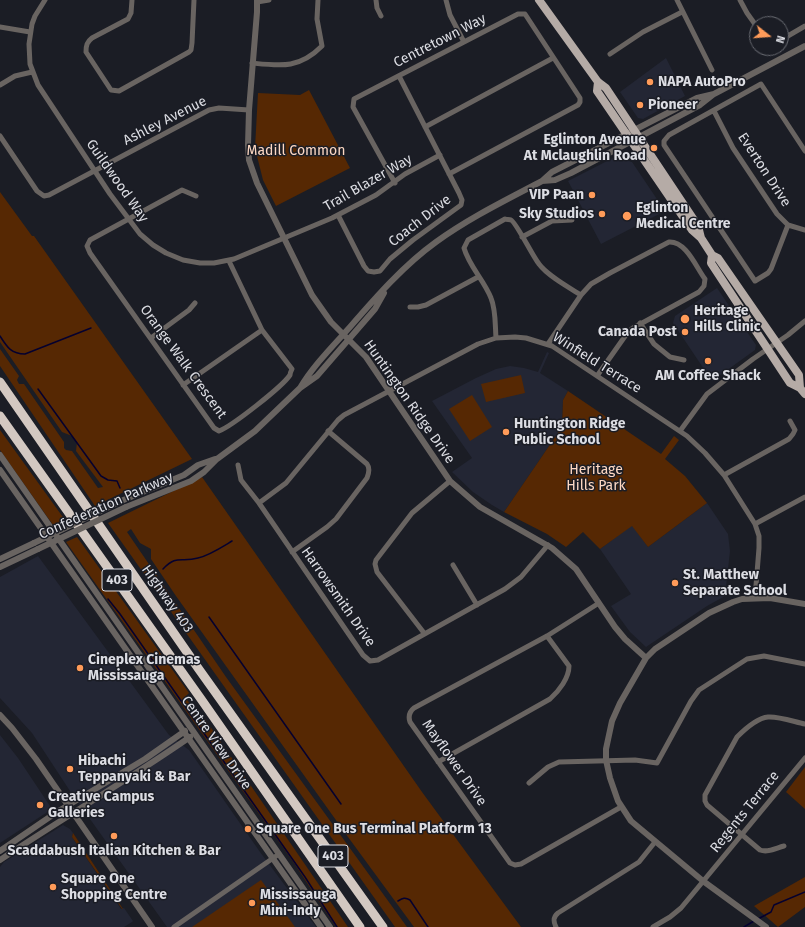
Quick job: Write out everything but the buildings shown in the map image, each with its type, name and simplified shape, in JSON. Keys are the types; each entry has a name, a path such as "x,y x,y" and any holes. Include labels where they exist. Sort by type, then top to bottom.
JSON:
{"highway":[{"name":"Highway 403","path":"1,383 203,674 383,926"},
{"name":"403","path":"0,416 201,699 358,925"}],"main road":[{"path":"539,0 598,82 606,88 698,226 701,238"},
{"path":"598,82 597,91 692,230 701,238 712,255 718,258 799,375 803,391"},
{"path":"712,255 711,263 767,349 790,383 803,391"}],"street":[{"name":"Guildwood Way","path":"45,0 35,16 30,32 29,54 32,72 45,98 110,194 140,234 153,245 166,253 183,260 200,263 229,261 285,238"},
{"path":"132,0 131,12 128,19 92,38 86,45 86,52 111,90 115,91 119,91 191,50 194,0"},
{"path":"257,1 269,0"},
{"path":"252,63 285,66 295,64 314,54 322,46 317,19 318,0"},
{"path":"376,0 377,8 381,16"},
{"path":"446,0 450,15 464,42"},
{"path":"677,0 712,70"},
{"path":"740,0 749,16"},
{"name":"Huntington Ridge Drive","path":"257,1 249,110 249,160 257,183 317,303 331,322 366,357 450,481 480,507 558,552 576,569 622,636 646,658"},
{"path":"610,54 644,32 682,12"},
{"name":"Centretown Way","path":"395,183 354,110 352,103 354,99 518,14 525,14 580,98 580,102 578,105 449,174"},
{"path":"789,35 805,26"},
{"path":"0,27 30,32"},
{"path":"714,94 805,46"},
{"path":"425,127 553,58"},
{"path":"0,85 15,76 32,72"},
{"name":"Coach Drive","path":"338,215 364,266 368,271 374,272 380,271 390,259 412,240 461,205 462,200 399,76"},
{"path":"788,225 771,269 768,273 755,281 664,144 666,137 669,135 761,84 805,151"},
{"name":"Confederation Parkway","path":"300,388 309,372 389,284 420,254 447,234 542,181 552,172 697,98 714,94"},
{"name":"Confederation Parkway","path":"542,181 555,180 572,173 700,105 714,94"},
{"name":"Ashley Avenue","path":"0,136 37,191 44,196 49,195 209,110 219,108 249,110"},
{"name":"Everton Drive","path":"714,111 733,148 777,214 788,225 805,230"},
{"name":"Trail Blazer Way","path":"285,238 338,215 376,195 395,183 405,174 440,156"},
{"path":"129,219 182,190 196,196"},
{"name":"Orange Walk Crescent","path":"129,219 90,240 86,246 90,254 183,385 214,428 218,430 225,429 273,391 290,375 292,370 290,365 282,358 262,330 229,261"},
{"path":"496,338 493,302 478,277 464,248 468,240 505,219 512,220 516,224 539,265 581,296"},
{"path":"522,237 552,221 572,220"},
{"path":"548,344 591,284 668,242 678,244 684,248 705,279 704,286 699,292 628,332 597,376"},
{"path":"410,307 426,305 478,277"},
{"name":"Confederation Parkway","path":"0,567 126,507 191,481 204,472 216,459 255,430 300,388 317,376 375,309 389,284"},
{"path":"151,338 195,303"},
{"path":"680,431 707,394 805,321"},
{"path":"640,324 654,344 670,357 684,360"},
{"path":"183,385 262,330"},
{"name":"Winfield Terrace","path":"259,503 286,483 328,431 344,415 468,349 496,338 526,338 548,344 680,431 705,453 724,475 755,524 759,536 755,598"},
{"path":"724,475 789,439 795,430 790,421"},
{"path":"292,552 336,519 369,472 368,464 328,431"},
{"name":"Centre View Drive","path":"0,455 330,927"},
{"name":"Confederation Parkway","path":"0,559 121,501 184,475 198,466 216,459"},
{"name":"Harrowsmith Drive","path":"238,465 242,480 366,659 370,661 378,660 505,588 521,577 548,545"},
{"name":"Centre View Drive","path":"0,470 321,927"},
{"path":"424,633 377,572 375,564 376,560 412,514 450,481"},
{"path":"755,524 805,497"},
{"path":"453,565 477,605"},
{"path":"764,925 704,881 630,821 621,807 610,778 606,760 606,749 614,717 636,674 646,658 655,649 709,613 733,602 755,598 770,598 805,604"},
{"name":"Mayflower Drive","path":"599,603 547,636 414,708 409,714 410,722 510,863 515,865 521,864 621,807"},
{"path":"438,762 558,692 569,672 569,666 547,636"},
{"path":"529,783 548,766 560,762 635,760 657,763 691,701 699,690 747,659 764,656 805,664"},
{"path":"0,715 24,744 73,812 152,927"},
{"path":"784,846 764,852 760,850 707,805 705,795 737,737 744,730 762,718 770,716 805,724"},
{"path":"0,851 68,806 139,763 190,727"},
{"path":"0,860 73,812 125,781 195,734"},
{"name":"Regents Terrace","path":"653,927 676,913 805,758"},
{"path":"556,927 554,919 558,913 639,862 655,842"},
{"path":"174,927 279,854"}],"shaded area":[{"path":"666,58 685,96 643,119 638,118 620,92"},
{"path":"615,157 632,162 665,211 601,244 568,181"},
{"path":"717,288 756,345 755,350 712,381 673,323 675,316"},
{"name":"Huntington Ridge Public School","path":"547,352 549,353 540,373 568,391 563,400 562,427 504,512 473,492 452,472 472,458 432,401 496,369 510,366 538,372"},
{"name":"St. Matthew Separate School","path":"707,503 728,534 730,551 725,596 707,606 646,647 630,632 611,606 631,594 600,549 632,525 648,547"},
{"path":"38,556 169,735 189,750 260,852 316,927 167,927 70,791 32,733 0,698 0,577"},
{"path":"0,735 18,758 52,809 0,843"},
{"name":"Square One Shopping Centre","path":"63,825 70,829 73,833 72,837 121,909 124,908 133,921 124,927 0,927 0,867 4,862"}],"green space":[{"name":"Madill Common","path":"309,90 350,168 276,206 263,180 255,148 258,93 300,95"},
{"path":"0,192 32,236 34,236 192,459 95,506 0,366 0,349 19,376 17,380 19,384 24,384 64,442 64,448 72,451 98,488 103,487 76,451 77,442 72,436 62,432 0,342"},
{"path":"521,375 525,393 486,402 481,384"},
{"name":"Heritage Hills Park","path":"568,391 661,454 674,436 679,440 665,459 685,476 707,503 648,547 632,526 600,549 583,532 566,547 547,534 504,512 562,427 563,400"},
{"path":"472,395 492,427 470,441 449,409"},
{"path":"0,430 65,520 53,525 0,450"},
{"path":"202,477 422,792 521,927 414,927 176,596 151,559 151,549 140,543 131,529 127,532 226,677 407,927 395,927 108,523"},
{"path":"77,537 189,693 185,697 194,709 205,719 348,927 336,927 294,863 66,542"},
{"path":"805,767 805,809 786,792"},
{"path":"73,833 123,909 72,837"},
{"path":"805,877 805,907 778,927 754,906"},
{"name":"Mississauga Mini-Indy","path":"261,880 295,927 192,927"}],"waterway":[{"path":"0,336 10,349 16,353 25,354 91,328"},
{"path":"38,389 101,476 108,480 117,481 120,488"},
{"path":"163,569 168,564 176,560 192,559 207,555 232,541"},
{"path":"108,599 305,877 337,927"},
{"path":"209,617 341,804"},
{"path":"758,919 771,912 774,905 805,892"},
{"path":"398,901 404,898 410,900 428,927"},
{"path":"744,927 754,921"}],"place":[{"name":"NAPA AutoPro","path":"650,82"},
{"name":"Pioneer","path":"640,105"},
{"name":"Eglinton Avenue At Mclaughlin Road","path":"654,148"},
{"name":"VIP Paan","path":"592,195"},
{"name":"Sky Studios","path":"602,214"},
{"name":"Eglinton Medical Centre","path":"627,216"},
{"name":"Heritage Hills Clinic","path":"685,319"},
{"name":"Canada Post","path":"685,332"},
{"name":"AM Coffee Shack","path":"708,361"},
{"name":"Huntington Ridge Public School","path":"506,432"},
{"name":"St. Matthew Separate School","path":"675,583"},
{"name":"Cineplex Cinemas Mississauga","path":"80,668"},
{"name":"Hibachi Teppanyaki & Bar","path":"70,769"},
{"name":"Creative Campus Galleries","path":"40,805"},
{"name":"Square One Bus Terminal Platform 13","path":"248,829"},
{"name":"Scaddabush Italian Kitchen & Bar","path":"114,836"},
{"name":"Square One Shopping Centre","path":"53,887"},
{"name":"Mississauga Mini-Indy","path":"252,903"}]}
